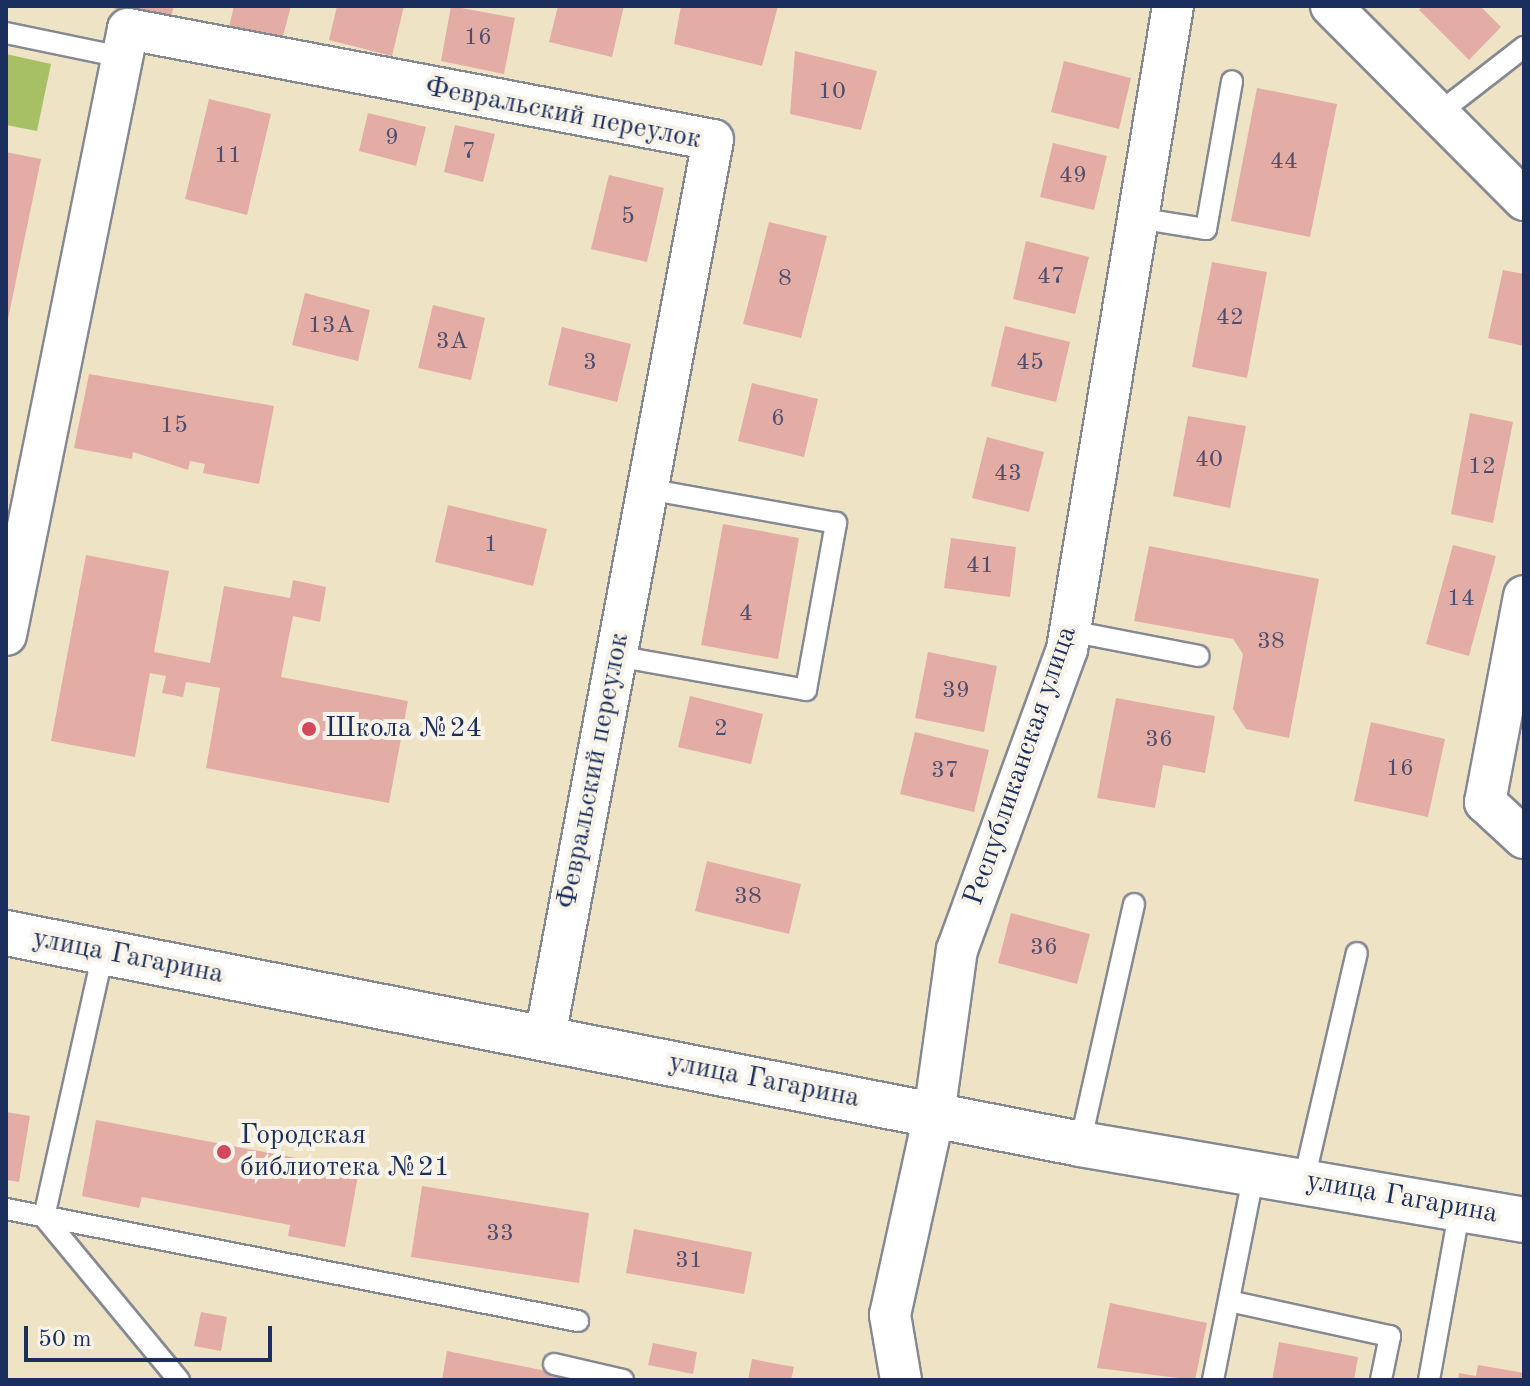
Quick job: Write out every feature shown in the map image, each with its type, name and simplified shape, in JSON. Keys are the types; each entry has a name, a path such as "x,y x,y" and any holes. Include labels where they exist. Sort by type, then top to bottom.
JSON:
{"street":[{"name":"Республиканская улица","path":"901,1380 890,1315 934,1115 957,950 1070,631 1173,6"},
{"path":"1331,6 1435,116 1524,200"},
{"name":"Февральский переулок","path":"6,635 18,515 128,29 713,140 545,1037"},
{"path":"1524,596 1485,802 1524,838"},
{"name":"улица Гагарина","path":"6,933 1080,1144 1524,1220"}],"lane":[{"path":"6,33 122,57"},
{"path":"1435,116 1524,47"},
{"path":"1137,218 1206,229 1232,81"},
{"path":"616,656 806,690 836,523 647,489"},
{"path":"1070,631 1199,656"},
{"path":"1080,1144 1134,904"},
{"path":"44,1217 103,952"},
{"path":"1304,1180 1357,953"},
{"path":"1213,1380 1254,1172"},
{"path":"1429,1380 1460,1208"},
{"path":"6,1209 578,1321"},
{"path":"44,1217 179,1380"},
{"path":"1229,1301 1390,1336 1381,1380"},
{"path":"554,1364 623,1380"}],"green space":[{"path":"6,54 51,64 37,131 6,125"}],"building":[{"path":"106,6 174,6 169,24"},
{"path":"234,6 291,6 282,40 229,27"},
{"path":"337,6 404,6 392,56 329,40"},
{"path":"451,6 515,18 504,74 441,61"},
{"path":"558,6 624,6 612,57 549,42"},
{"path":"681,6 778,6 762,66 674,44"},
{"path":"1423,6 1480,6 1501,27 1469,60 1419,10"},
{"path":"795,51 877,71 861,130 790,114"},
{"path":"1064,61 1131,78 1119,129 1051,112"},
{"path":"1257,88 1337,104 1310,237 1231,221"},
{"path":"209,99 271,114 247,215 185,199"},
{"path":"368,113 426,127 416,166 359,151"},
{"path":"455,125 495,134 483,182 444,172"},
{"path":"1053,143 1107,156 1094,210 1040,197"},
{"path":"6,152 41,159 7,324 6,323"},
{"path":"609,175 664,188 647,262 591,249"},
{"path":"769,222 827,236 801,338 743,324"},
{"path":"1026,241 1089,257 1075,314 1013,299"},
{"path":"1212,262 1267,272 1247,378 1192,367"},
{"path":"1503,270 1524,274 1524,346 1488,338"},
{"path":"305,293 370,310 358,361 292,345"},
{"path":"433,305 485,318 471,380 418,368"},
{"path":"1005,326 1070,342 1056,402 991,386"},
{"path":"562,327 631,344 617,402 548,385"},
{"path":"89,374 274,406 259,484 203,473 205,464 190,461 188,470 133,452 132,459 74,448"},
{"path":"752,383 818,399 804,457 738,441"},
{"path":"1470,413 1513,422 1493,523 1451,514"},
{"path":"1188,416 1246,426 1230,508 1173,496"},
{"path":"987,437 1044,452 1029,512 972,498"},
{"path":"448,505 547,529 533,586 435,562"},
{"path":"723,524 799,538 778,659 701,645"},
{"path":"951,538 1016,547 1010,597 944,588"},
{"path":"1453,545 1496,556 1469,656 1426,644"},
{"path":"1149,546 1319,579 1289,738 1246,729 1233,709 1243,654 1233,639 1134,621"},
{"path":"86,555 169,571 154,652 210,663 224,586 290,598 293,580 326,587 320,622 293,616 281,677 408,701 389,803 206,768 220,688 186,682 183,697 162,693 166,676 150,673 135,757 51,741"},
{"path":"928,652 997,666 984,732 915,718"},
{"path":"690,696 763,714 751,764 678,747"},
{"path":"1116,698 1215,716 1205,773 1163,765 1155,808 1097,798"},
{"path":"1371,722 1445,739 1428,817 1354,801"},
{"path":"915,732 989,750 974,812 900,794"},
{"path":"707,861 801,884 789,934 695,911"},
{"path":"1011,913 1090,934 1077,984 998,963"},
{"path":"6,1112 30,1116 19,1182 6,1180"},
{"path":"96,1120 359,1170 345,1247 288,1236 290,1225 142,1197 139,1208 82,1196"},
{"path":"422,1186 589,1213 579,1283 411,1257"},
{"path":"634,1229 752,1252 744,1294 626,1273"},
{"path":"1110,1303 1207,1323 1195,1380 1097,1368"},
{"path":"201,1312 227,1317 221,1351 194,1346"},
{"path":"1279,1342 1358,1357 1354,1380 1272,1380"},
{"path":"653,1343 697,1352 693,1374 648,1365"},
{"path":"447,1351 586,1379 586,1380 442,1380"},
{"path":"752,1359 794,1367 791,1380 748,1380"},
{"path":"1478,1365 1524,1373 1524,1380 1458,1380 1459,1373 1476,1376"}],"place":[{"name":"Школа №24","path":"309,729"},
{"name":"Городская библиотека №21","path":"224,1152"}]}
